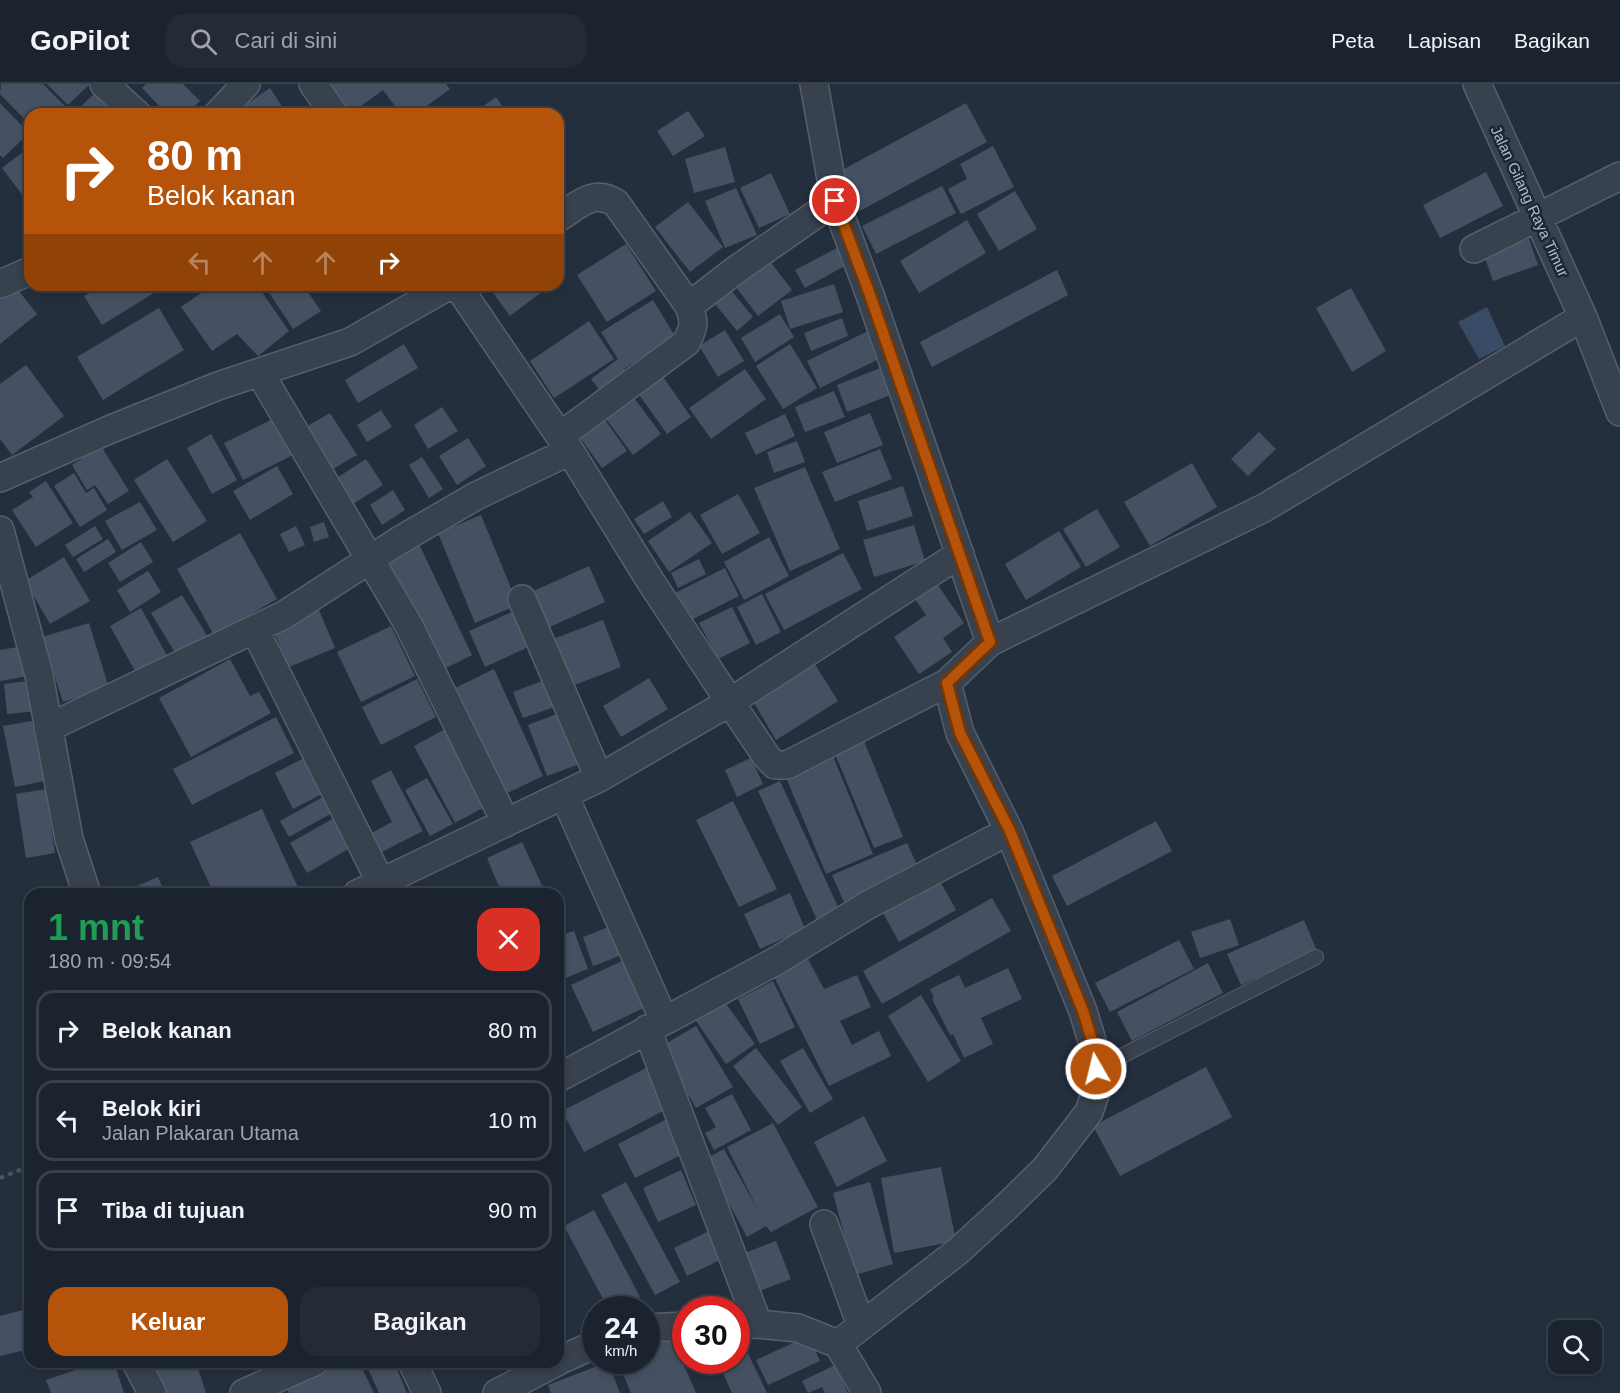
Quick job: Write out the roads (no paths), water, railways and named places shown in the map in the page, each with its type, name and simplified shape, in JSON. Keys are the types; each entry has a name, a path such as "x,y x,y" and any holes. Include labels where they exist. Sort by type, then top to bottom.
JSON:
{"street":[{"path":"104,84 130,108"},
{"path":"224,108 246,84"},
{"path":"313,84 330,108"},
{"path":"814,84 835,201 990,642"},
{"name":"Jalan Gilang Raya Timur","path":"1477,84 1583,317 1620,412"},
{"path":"1474,249 1620,176"},
{"path":"48,728 284,615 370,559 565,444 686,343 693,329 689,306 616,203 607,197 594,196 564,214"},
{"path":"689,306 737,269 835,201"},
{"path":"0,284 24,274"},
{"path":"0,478 218,386 260,374 350,342 439,291"},
{"path":"461,291 565,444 651,582 730,702 767,757 775,765 787,765 947,683 990,642 1264,508 1583,317"},
{"path":"260,374 408,624 506,823"},
{"path":"0,530 39,675 69,839 85,888"},
{"path":"370,888 598,777 730,702 960,554"},
{"path":"522,599 598,777"},
{"path":"255,630 381,883"},
{"path":"838,1344 957,1252 1045,1169 1089,1112 1096,1091 1093,1044 1083,1011 1010,831 960,733 947,683"},
{"path":"564,795 655,1024 738,1296"},
{"path":"564,1075 776,961 924,875 1010,831"},
{"path":"824,1224 861,1325"},
{"path":"750,1324 798,1328 838,1344 867,1393"},
{"path":"564,1359 582,1350"},
{"path":"139,1368 152,1393"},
{"path":"244,1393 300,1368"},
{"path":"415,1368 427,1393"},
{"path":"497,1393 545,1368"}],"lane":[{"path":"1096,1069 1316,957"}],"water":[{"path":"1487,307 1505,346 1479,359 1458,322"}]}
